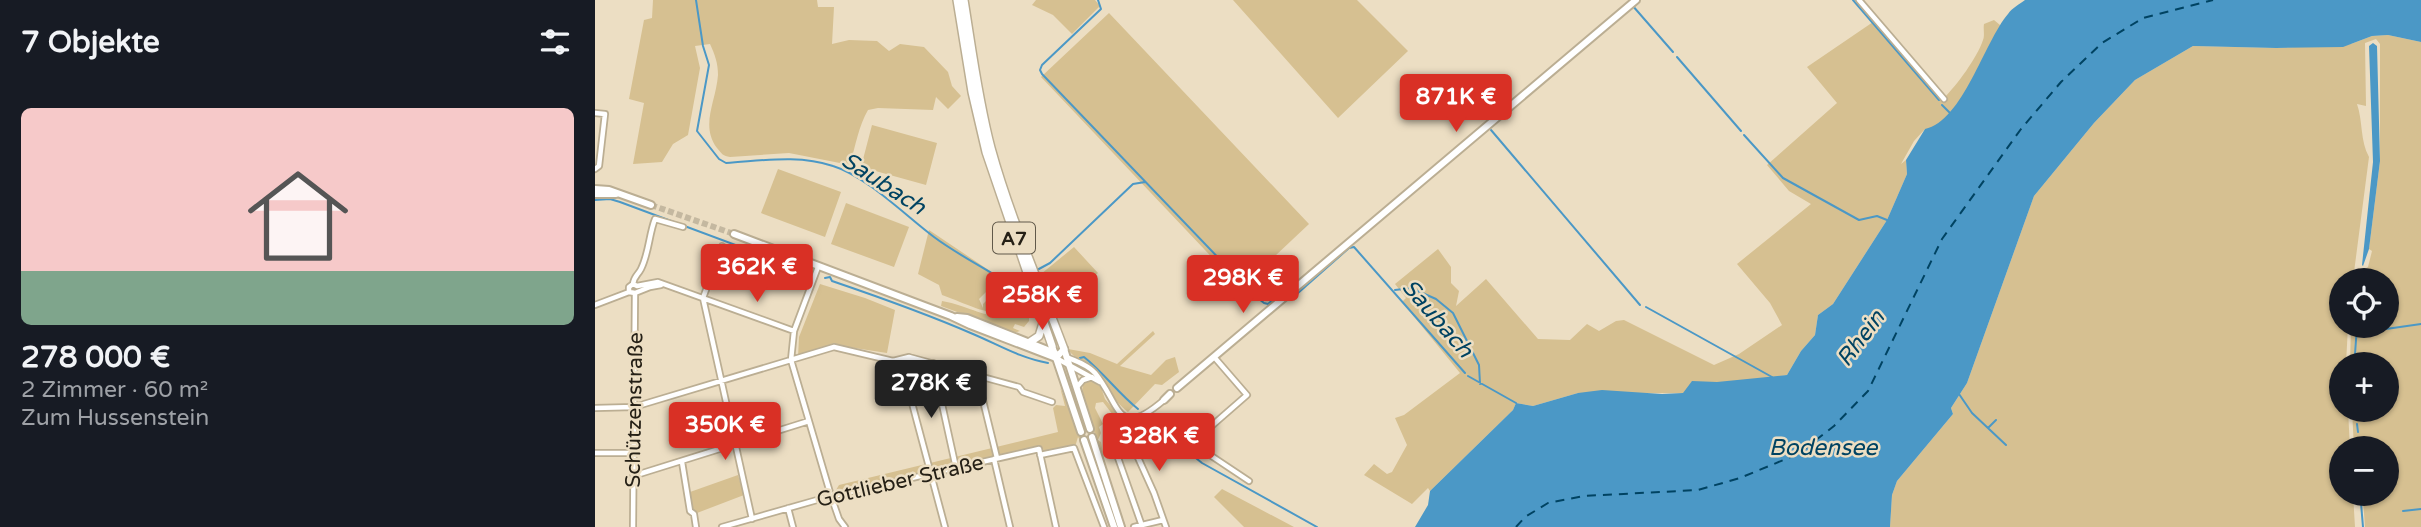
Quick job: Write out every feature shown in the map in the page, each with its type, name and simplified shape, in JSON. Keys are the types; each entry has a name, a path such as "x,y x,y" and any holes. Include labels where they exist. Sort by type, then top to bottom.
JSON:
{"highway":[{"name":"A7","path":"957,0 982,139 1043,322 1060,355"},
{"name":"A7","path":"964,0 981,102 993,153 1060,355"},
{"path":"1030,342 1039,336 1043,322"}],"street":[{"path":"1177,388 1636,0"},
{"path":"1859,0 1944,99"},
{"path":"595,113 605,114 600,166 595,169"},
{"path":"595,191 609,190 651,205"},
{"name":"Schützenstraße","path":"633,527 634,289 654,232 655,219 684,227"},
{"path":"734,234 1041,353 1060,355 1100,382"},
{"path":"722,246 703,298 752,519"},
{"path":"818,267 794,331 791,360 831,496 839,519 845,527"},
{"path":"595,305 634,289 668,286 794,331"},
{"path":"951,316 967,318 1030,342 1093,371 1115,408 1126,418 1135,419 1145,415 1170,394"},
{"path":"595,408 634,407 834,347 893,360 909,357 933,363 1019,387 1023,392 1052,402"},
{"path":"1041,353 1061,371"},
{"path":"1060,355 1061,371 1081,432"},
{"path":"1060,355 1061,371"},
{"path":"1060,355 1090,429"},
{"path":"904,373 909,357"},
{"path":"1215,358 1247,395 1192,443 1249,481"},
{"path":"893,360 904,373 945,527"},
{"path":"933,363 956,468"},
{"path":"977,375 1010,527"},
{"path":"1076,389 1083,380 1093,377"},
{"path":"1126,418 1126,431 1166,527"},
{"path":"633,476 809,421"},
{"path":"1092,437 1121,527"},
{"path":"1084,440 1114,527"},
{"path":"1133,447 1117,455 1142,526"},
{"name":"Gottlieber Straße","path":"722,527 739,525 831,496 995,458 1038,449 1040,455 1074,448 1084,468 1104,527"},
{"path":"595,453 633,453"},
{"path":"1040,455 1056,527"},
{"path":"682,462 690,511 694,514 696,527"},
{"path":"788,508 793,527"},
{"path":"1134,527 1163,520"}],"shaded area":[{"path":"653,0 817,0 818,7 834,7 832,44 849,40 877,41 889,51 900,44 924,47 948,72 952,86 961,96 948,109 936,97 933,110 868,110 850,165 789,153 728,157 717,148 710,131 710,113 718,75 716,59 710,44 695,46 700,68 688,135 673,144 662,162 633,164 644,103 629,99 644,20 652,18"},
{"path":"1036,0 1095,0 1100,6 1072,34 1053,15 1032,5"},
{"path":"1233,0 1357,0 1408,51 1338,118"},
{"path":"1109,13 1309,224 1241,288 1041,77"},
{"path":"1876,20 1944,98 1976,55 1984,38 1984,24 1994,20 2012,35 1939,132 1925,129 1914,141 1901,164 1906,160 1907,174 1887,220 1833,304 1818,315 1815,335 1801,351 1787,375 1683,393 1578,393 1533,406 1516,403 1513,410 1430,491 1428,488 1412,504 1364,475 1374,464 1387,474 1392,472 1407,445 1395,418 1404,415 1460,373 1402,302 1406,298 1395,284 1438,249 1451,267 1451,283 1459,291 1456,306 1486,279 1538,339 1570,340 1587,324 1599,331 1616,321 1624,320 1714,365 1739,354 1782,325 1770,303 1737,264 1811,204 1789,191 1767,165 1837,103 1807,67"},
{"path":"2388,35 2421,42 2421,527 2365,527 2363,506 2399,506 2399,436 2353,436 2353,422 2399,422 2399,352 2350,352 2351,338 2399,338 2399,268 2366,268 2372,251 2369,249 2380,161 2380,44 2376,39 2365,43 2366,106 2357,104 2369,157 2355,268 2329,268 2329,338 2347,338 2347,352 2329,352 2329,422 2349,422 2349,436 2329,436 2329,506 2354,506 2355,527 1890,527 1892,495 1897,481 1953,414 1951,408 1967,383 2034,196 2094,123 2135,80 2193,46 2276,48 2351,44 2372,36"},
{"path":"872,125 937,143 926,185 861,167"},
{"path":"778,169 841,192 825,237 761,213"},
{"path":"846,203 909,227 894,267 831,244"},
{"path":"929,230 996,275 989,289 979,299 983,308 983,304 998,289 1004,276 1019,274 1029,306 1004,312 985,311 942,295 939,285 918,274"},
{"path":"1074,247 1098,273 1080,288 1050,298 1041,274"},
{"path":"820,284 895,310 887,353 835,345 798,358 799,337"},
{"path":"942,301 993,316 1029,310 1029,321 1024,327 1015,324 1013,328 1020,331 1014,333 941,306"},
{"path":"1153,331 1155,334 1120,366 1151,375 1166,360 1175,357 1179,372 1162,385 1155,384 1128,412 1096,370 1068,349 1090,353 1117,364"},
{"path":"1091,380 1101,387 1105,399 1123,420 1123,428 1103,402 1096,403 1095,408 1103,424 1099,427 1101,433 1098,440 1101,442 1106,471 1082,392 1083,383"},
{"path":"1060,387 1080,434 1112,527 1109,527 1078,437 1075,447 1072,445 1046,452 1040,447 843,492 836,490 839,485 1058,432 1053,408 1056,405 1065,406"},
{"path":"738,475 744,495 697,513 692,510 690,492"},
{"path":"1111,487 1120,515 1126,527 1123,527"},
{"path":"1222,489 1294,527 1244,527 1214,497"}],"water":[{"name":"Bodensee","path":"2025,0 2421,0 2421,42 2388,35 2372,36 2343,47 2193,46 2135,80 2094,123 2034,196 1967,383 1951,408 1953,414 1897,481 1892,495 1890,527 1415,527 1428,505 1430,491 1513,410 1516,403 1533,406 1578,393 1602,390 1683,393 1692,381 1717,382 1787,375 1801,351 1815,335 1818,315 1833,304 1887,220 1907,174 1906,160 1925,129 1951,112 1999,27 2010,12"},
{"path":"2373,43 2377,46 2380,161 2369,249 2363,266 2373,162 2369,46"}],"waterway":[{"name":"Saubach","path":"696,0 703,46 709,65 697,131 719,159 726,163 806,160 846,171 885,197 942,242 998,277 1010,279 1020,275"},
{"path":"1098,0 1101,9 1042,65 1042,74 1254,295 1268,304 1286,290"},
{"path":"1853,0 1939,100"},
{"path":"1632,5 1673,52"},
{"path":"1677,57 1741,131"},
{"path":"1942,105 1951,114"},
{"path":"1491,130 1640,305"},
{"path":"1744,135 1783,178 1859,220 1877,216 1887,220"},
{"name":"Saubach","path":"1037,270 1050,263 1133,184 1145,182"},
{"path":"595,200 610,199 620,202 800,269"},
{"name":"Saubach","path":"1293,294 1298,293 1349,248 1354,247 1465,373"},
{"path":"825,278 830,277 832,281 938,320 1019,355 1048,363"},
{"path":"1395,290 1411,288 1436,299 1453,313 1479,365 1480,384"},
{"path":"1646,307 1772,377"},
{"path":"2399,327 2421,324"},
{"path":"2355,352 2356,338"},
{"path":"1080,358 1084,357 1091,363 1138,409"},
{"name":"Saubach","path":"1468,376 1516,403"},
{"path":"1959,394 1972,413 2006,445"},
{"path":"1149,420 1202,463 1317,527"},
{"path":"1988,428 1996,420"},
{"path":"2357,424 2358,432"},
{"path":"2361,506 2363,527"},
{"path":"2403,511 2421,509"}],"ferry route":[{"path":"1516,527 1525,517 1548,503 1584,496 1698,490 1740,478 1798,454 1834,426 1868,391 1942,239 2021,129 2061,82 2102,43 2143,18 2213,0"}],"tunnel":[{"path":"651,205 734,234"}],"water label":[{"name":"Rhein","path":"1860,338"}]}
